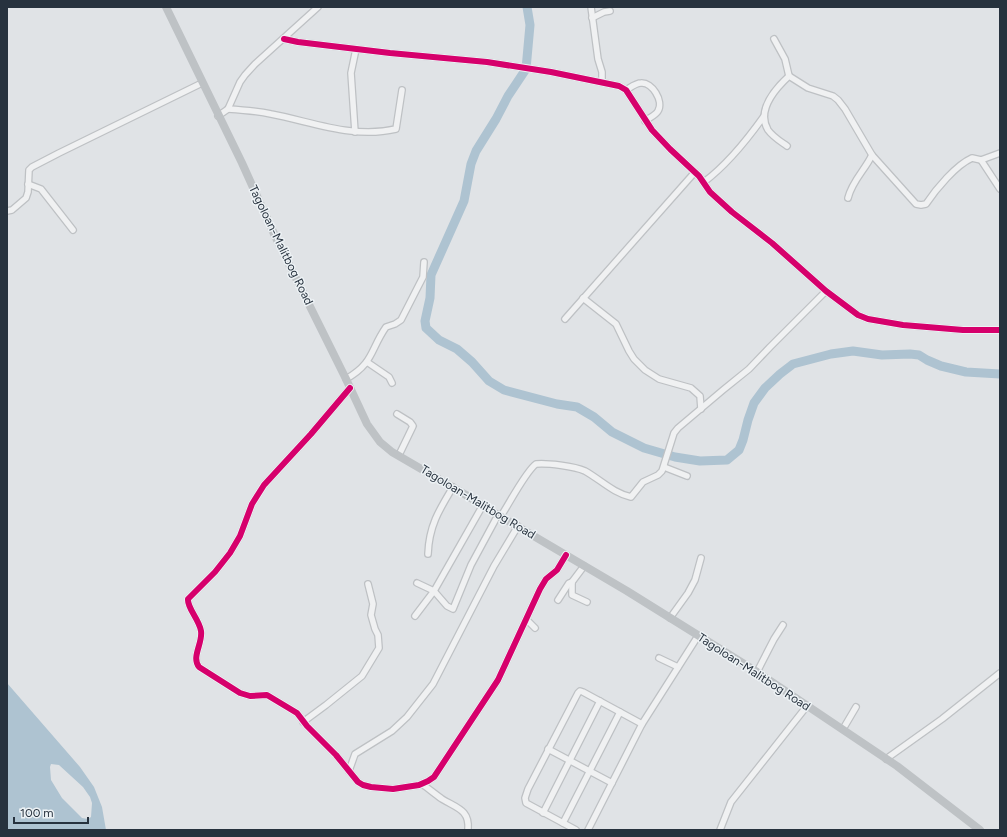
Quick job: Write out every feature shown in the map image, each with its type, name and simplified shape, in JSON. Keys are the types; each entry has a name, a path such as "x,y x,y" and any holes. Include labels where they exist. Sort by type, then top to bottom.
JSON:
{"main road":[{"name":"Tagoloan-Malitbog Road","path":"166,7 242,163 275,236 372,433 383,445 757,672 897,766 980,830"}],"street":[{"path":"218,116 228,109 245,74 254,64 284,39 318,7"},
{"path":"591,7 598,59 602,72 602,82"},
{"path":"592,18 604,12 610,11"},
{"path":"284,39 356,49 487,62 528,68 620,86 626,90 646,120 670,149 695,172 710,192 732,212 772,243 826,291 858,315 886,323 963,330 1000,330"},
{"path":"774,39 785,59 789,76 808,88 836,98 845,109 872,155 916,204 926,204 945,179 972,158 981,160 1000,153"},
{"path":"355,132 351,73 356,49"},
{"path":"704,182 716,173 751,134 764,116 770,98 789,76"},
{"path":"7,211 12,210 26,198 28,192 29,170 32,167 59,152 202,83"},
{"path":"626,90 636,84 642,83 649,86 654,91 660,101 658,110 646,120"},
{"path":"228,109 271,114 355,132 382,133 396,129 402,90"},
{"path":"764,116 765,123 769,131 787,146"},
{"path":"848,198 851,188 866,167 872,155"},
{"path":"981,160 1000,188"},
{"path":"565,319 695,172"},
{"path":"28,184 41,189 73,230"},
{"path":"346,379 356,373 367,362 386,328 401,321 423,277 424,262"},
{"path":"417,583 434,591 447,606 453,609 471,565 500,515 532,467 536,464 578,468 617,492 631,497 643,482 661,473 676,431 749,369 826,291"},
{"path":"583,298 616,324 624,342 640,366 659,379 686,387 696,392 700,396 701,409"},
{"path":"367,362 389,377 392,383"},
{"path":"350,388 311,434 264,485 252,504 240,536 230,553 215,572 188,599 188,602 197,618 201,632 196,660 199,668 240,693 247,696 269,696 297,713 303,722 336,755 358,782 363,785 371,788 393,789 422,784 434,777 498,680 533,603 546,579 557,570 566,555"},
{"path":"397,414 410,422 413,426 399,455"},
{"path":"664,467 687,476"},
{"path":"428,554 434,521 453,487"},
{"path":"415,616 434,591 483,505"},
{"path":"349,771 355,754 392,731 407,717 433,684 494,566 518,526"},
{"path":"670,618 688,593 695,580 701,558"},
{"path":"558,600 569,583 572,582 584,566"},
{"path":"572,582 572,595 587,602"},
{"path":"303,722 362,676 379,648 378,635 371,615 372,604 368,584"},
{"path":"526,619 535,628"},
{"path":"757,672 774,639 784,625"},
{"path":"588,830 642,724 698,636"},
{"path":"659,658 678,667"},
{"path":"886,759 1000,673"},
{"path":"576,830 526,804 525,798 548,749 579,692 583,692 642,724"},
{"path":"543,813 600,701"},
{"path":"720,830 731,802 807,706"},
{"path":"843,729 856,707"},
{"path":"563,823 620,712"},
{"path":"548,749 612,783"},
{"path":"422,784 442,799 464,812 469,823 468,830"}],"water":[{"path":"7,683 80,767 94,787 102,807 106,830 9,830 7,828","holes":["51,764 59,765 83,787 90,797 92,803 91,817 88,819 82,818 62,798 51,780"]}],"waterway":[{"path":"527,7 530,25 526,69 508,96 476,151 471,164 464,201 431,275 430,298 425,321 426,328 439,340 457,349 472,362 489,381 504,390 557,404 577,407 594,417 612,432 644,448 675,457 700,461 727,460 739,450 754,403 765,388 793,364 831,354 853,351 882,355 919,355 941,366 966,372 1000,374"}],"cycle path":[{"path":"284,39 390,53 487,62 551,72 619,86 626,90 652,130 699,176 710,192 732,212 772,243 826,291 858,315 868,319 903,325 963,330 1000,330"},
{"path":"350,388 311,434 264,485 252,504 240,536 230,553 215,572 188,599 189,606 201,631 196,659 199,667 240,693 250,696 267,695 297,713 307,726 336,755 358,782 363,785 393,789 419,785 434,777 498,680 540,589 546,579 557,570 566,555"}]}
